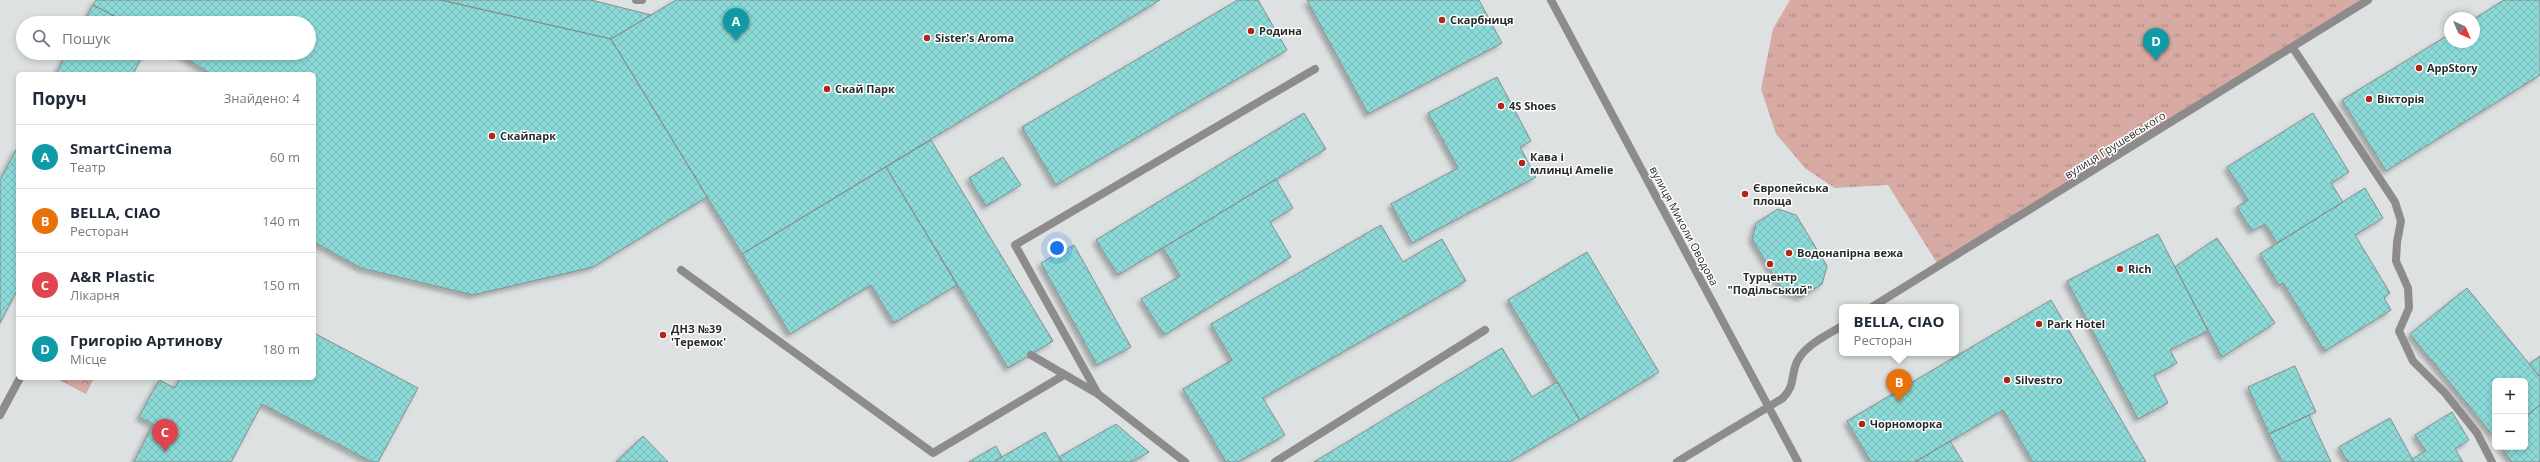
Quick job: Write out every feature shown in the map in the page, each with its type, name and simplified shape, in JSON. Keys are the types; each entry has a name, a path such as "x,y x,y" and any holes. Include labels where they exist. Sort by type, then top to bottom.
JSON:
{"street":[{"path":"636,0 642,0"},
{"name":"вулиця Миколи Оводова","path":"1551,0 1798,462"},
{"name":"вулиця Грушевського","path":"1877,304 2293,48 2368,0"},
{"path":"2293,48 2395,202 2401,221 2397,242 2396,261 2408,288 2409,308 2399,331 2413,361 2445,392 2477,433 2492,462"},
{"path":"1098,394 1015,245 1315,69"},
{"path":"681,270 933,452 1064,375"},
{"path":"1677,462 1768,408 1789,390 1794,379 1795,366 1801,357 1818,341 1839,328"},
{"path":"1275,462 1485,330"},
{"path":"1030,355 1098,394 1185,462"},
{"path":"0,415 19,380"}],"green space":[{"path":"1790,0 2368,0 1939,266 1888,185 1835,188 1806,169 1776,134 1761,89 1773,29"},
{"path":"59,380 93,380 86,394"}],"building":[{"name":"Скайпарк","path":"96,0 441,0 611,39 707,197 593,267 473,295 361,268 316,243 316,72 208,72 189,60 316,60 316,16 114,16 93,5"},
{"path":"441,0 591,0 651,15 611,39"},
{"name":"Скай Парк","path":"676,0 1160,0 742,254 611,39"},
{"path":"1238,0 1258,0 1287,50 1056,185 1022,127"},
{"path":"1307,0 1479,0 1502,43 1368,114"},
{"path":"2504,0 2540,0 2540,75 2386,171 2342,100 2444,38 2444,48 2480,48 2480,15"},
{"path":"93,5 114,16 87,16"},
{"path":"63,60 140,60 134,72 57,72"},
{"path":"1497,77 1531,141 1520,147 1536,177 1412,243 1391,204 1458,168 1428,113"},
{"path":"1304,113 1326,149 1118,275 1096,240"},
{"path":"2313,113 2349,172 2331,183 2343,202 2277,243 2265,224 2252,231 2237,207 2248,200 2227,167"},
{"path":"931,140 1053,341 1008,368 886,167"},
{"path":"16,150 16,293 0,323 0,180"},
{"path":"1003,157 1021,185 986,206 969,178"},
{"path":"886,167 957,285 894,323 871,285 790,334 742,254"},
{"path":"1276,179 1293,208 1270,222 1291,257 1164,335 1141,299 1180,276 1163,248"},
{"path":"2365,188 2383,218 2355,235 2390,293 2384,298 2391,310 2325,351 2283,283 2279,285 2260,254"},
{"name":"Водонапірна вежа","path":"1778,209 1796,215 1827,266 1822,284 1801,297 1784,292 1752,239 1756,223"},
{"path":"1381,225 1403,262 1442,239 1466,281 1263,398 1285,435 1238,462 1226,462 1183,389 1232,360 1211,324"},
{"path":"2158,234 2208,331 2170,350 2177,363 2154,375 2168,403 2138,419 2067,281"},
{"path":"2217,238 2275,323 2222,357 2175,267"},
{"path":"1074,245 1131,347 1097,365 1041,263"},
{"path":"1587,252 1659,372 1580,420 1508,300"},
{"path":"2467,288 2540,377 2540,405 2528,415 2528,378 2492,378 2492,434 2410,334"},
{"path":"2051,300 2146,462 2033,462 2003,410 1915,462 1871,462 1847,421 1957,356 1959,356 1959,355"},
{"path":"316,334 418,388 378,462 372,462 262,404 231,462 134,462 153,424 139,417 159,380 175,388 179,380 316,380"},
{"path":"1502,348 1532,397 1557,382 1580,420 1509,462 1314,462"},
{"path":"2540,356 2540,377 2529,364"},
{"path":"2295,366 2316,412 2269,434 2248,387"},
{"path":"2540,405 2540,462 2512,462 2503,450 2528,450 2528,415"},
{"path":"2452,412 2469,440 2455,449 2463,462 2414,462 2412,459 2426,451 2415,435"},
{"path":"2309,415 2331,462 2282,462 2269,434"},
{"path":"2390,418 2414,462 2348,462 2339,447"},
{"path":"1116,424 1149,452 1131,462 1062,462 1059,457"},
{"path":"1045,432 1062,462 994,462 1002,457"},
{"path":"643,436 668,462 616,462"},
{"path":"1950,441 1963,462 1915,462"},
{"path":"996,446 1002,457 994,462 969,462"}],"place":[{"name":"Скарбниця","path":"1442,20"},
{"name":"Родина","path":"1251,31"},
{"name":"Sister's Aroma","path":"927,38"},
{"name":"SmartCinema","path":"736,41"},
{"name":"Григорію Артинову","path":"2156,61"},
{"name":"AppStory","path":"2419,68"},
{"name":"Скай Парк","path":"827,89"},
{"name":"Вікторія","path":"2369,99"},
{"name":"4S Shoes","path":"1501,106"},
{"name":"Скайпарк","path":"492,136"},
{"name":"Кава і млинці Amelie","path":"1522,163"},
{"name":"Європейська площа","path":"1745,194"},
{"name":"Водонапірна вежа","path":"1789,253"},
{"name":"Турцентр \"Подільський\"","path":"1770,264"},
{"name":"Rich","path":"2120,269"},
{"name":"Park Hotel","path":"2039,324"},
{"name":"ДНЗ №39 'Теремок'","path":"663,335"},
{"name":"Silvestro","path":"2007,380"},
{"name":"BELLA, CIAO","path":"1899,402"},
{"name":"Чорноморка","path":"1862,424"},
{"name":"A&R Plastic","path":"165,452"}]}
